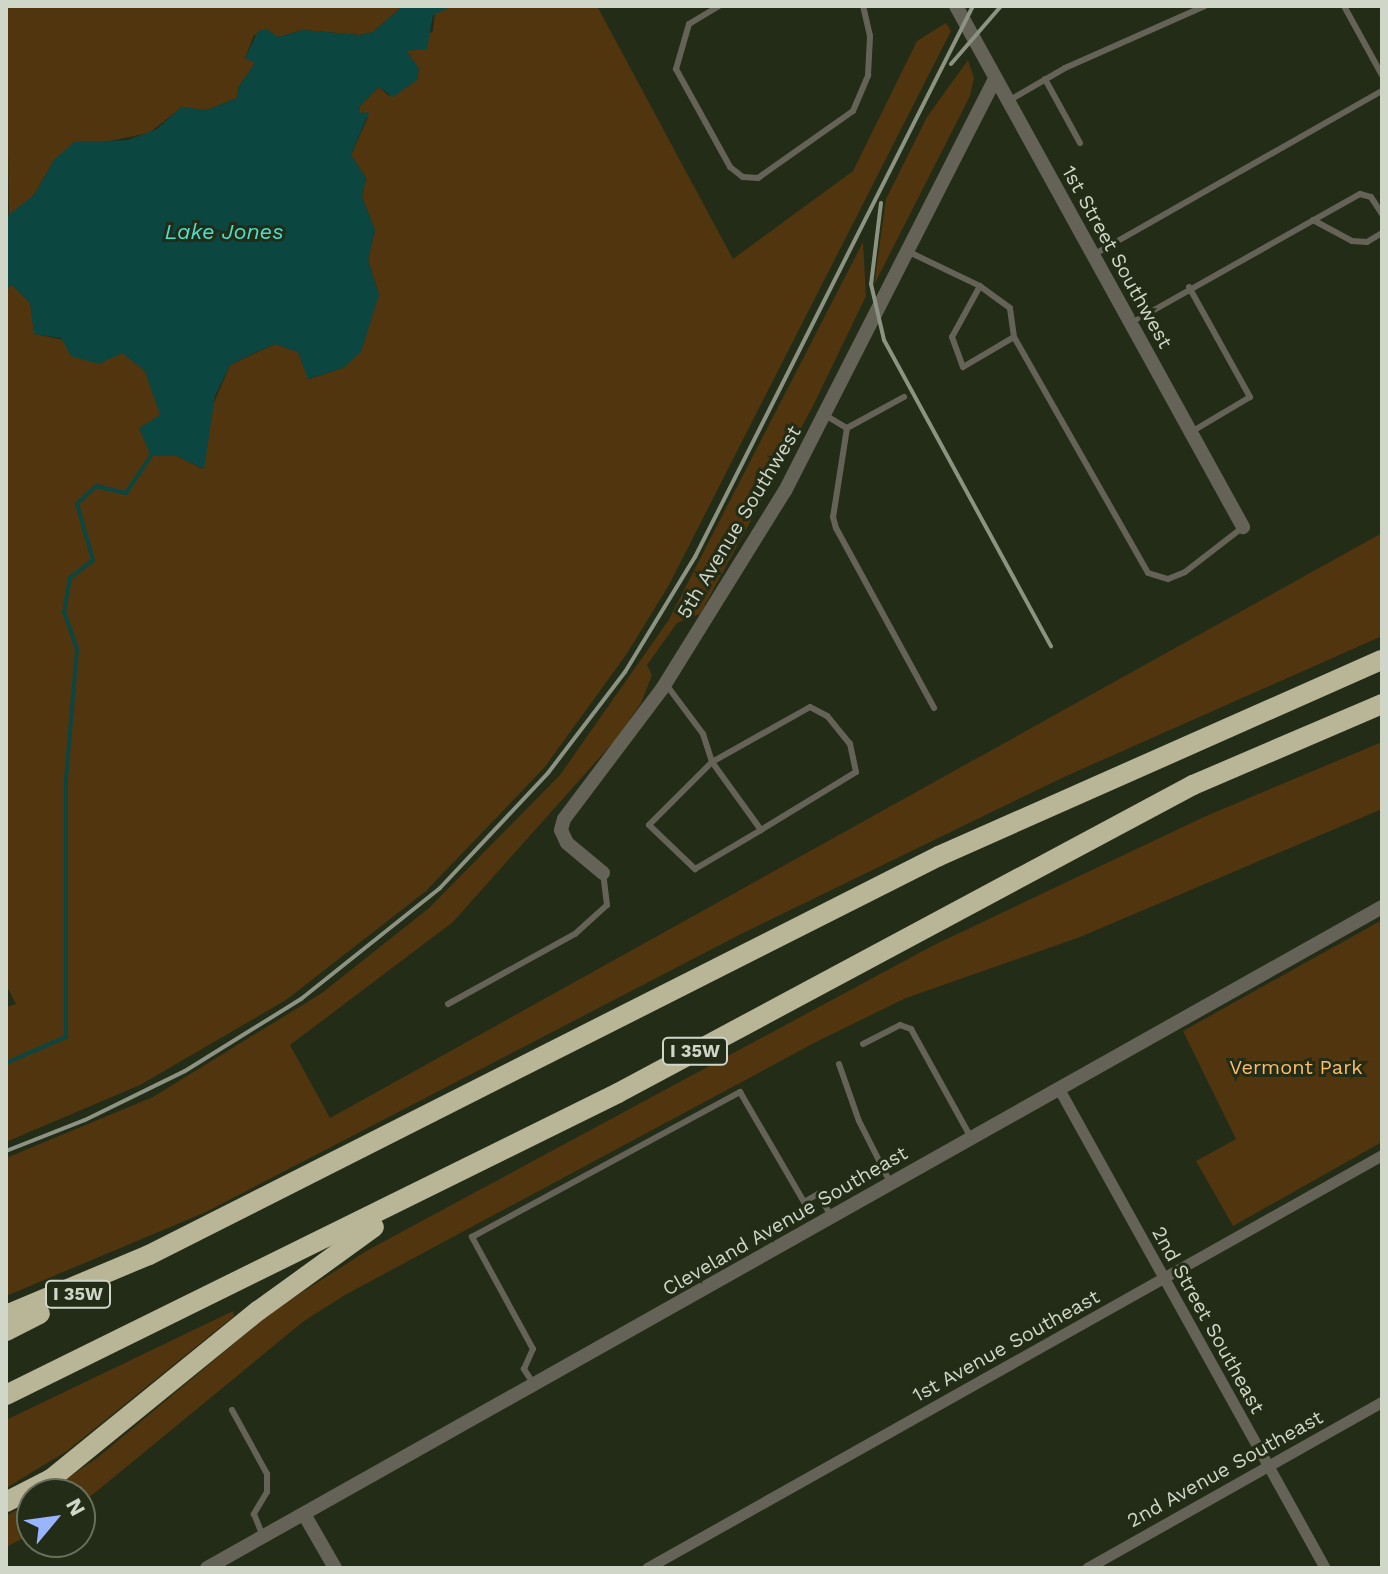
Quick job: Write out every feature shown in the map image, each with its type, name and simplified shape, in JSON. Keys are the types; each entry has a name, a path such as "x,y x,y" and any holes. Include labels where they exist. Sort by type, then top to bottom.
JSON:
{"highway":[{"name":"I 35W","path":"6,1331 149,1255 939,856 1382,660"},
{"name":"I 35W","path":"6,1395 419,1195 1193,785 1382,704"},
{"path":"6,1502 51,1479 258,1311 419,1195"},
{"path":"6,1315 149,1255"}],"street":[{"name":"1st Street Southwest","path":"956,6 1243,527"},
{"name":"5th Avenue Southwest","path":"603,873 569,845 561,826 665,683 785,491 995,78"},
{"name":"Cleveland Avenue Southeast","path":"207,1568 1382,907"},
{"name":"2nd Street Southeast","path":"1059,1089 1325,1568"},
{"name":"1st Avenue Southeast","path":"647,1568 1382,1155"},
{"name":"2nd Avenue Southeast","path":"1087,1568 1382,1402"},
{"path":"304,1514 335,1568"}],"lane":[{"path":"719,6 689,24 676,69 730,167 743,177 758,178 853,111 868,75 870,36 863,6"},
{"path":"1008,101 1065,68 1205,6"},
{"path":"1344,6 1382,75"},
{"path":"1045,79 1080,143"},
{"path":"1093,255 1382,91"},
{"path":"1131,323 1189,287 1360,194 1371,197 1382,214"},
{"path":"1313,220 1352,241 1367,242 1382,233"},
{"path":"909,252 980,286 1010,308 1014,337 1148,573 1168,579 1185,572 1243,527"},
{"path":"980,286 952,337 963,367 1014,337"},
{"path":"1189,287 1250,397 1191,432"},
{"path":"847,428 904,397"},
{"path":"825,415 847,428"},
{"path":"847,428 833,517 836,528 934,708"},
{"path":"665,683 703,734 712,762 761,830"},
{"path":"810,707 827,716 850,744 856,772 695,869 649,825 712,762 810,707"},
{"path":"448,1004 575,934 607,905 603,873"},
{"path":"863,1044 900,1025 911,1029 971,1138"},
{"path":"839,1064 859,1121 891,1184"},
{"path":"535,1386 524,1369 533,1349 472,1237 740,1092 804,1202 818,1194 832,1217"},
{"path":"232,1410 267,1474 267,1492 254,1514 263,1536"}],"green space":[{"path":"6,6 403,6 373,32 360,35 303,30 278,37 254,35 245,58 256,62 239,86 237,98 207,110 181,108 149,133 90,145 54,160 34,195 9,218"},
{"path":"453,6 597,6 733,259 853,171 917,41 946,23 951,31 669,585 626,655 544,768 426,891 286,1000 140,1085 6,1142 6,1007 16,1004 6,985 6,289 12,285 30,303 35,334 122,352 145,371 177,456 203,469 210,412 230,365 275,344 298,352 309,379 343,368 379,295 368,260 375,230 362,197 366,178 351,155 368,117 358,114 360,106 379,87 389,96 416,65 406,51 433,31 435,12"},
{"path":"968,60 974,78 970,96 874,285 886,199 927,117"},
{"path":"863,242 866,296 812,408 700,614 677,623 647,665 652,675 641,703 617,738 453,922 290,1045 330,1118 1382,533 1382,636 1064,777 739,935 206,1212 6,1296 6,1158 153,1097 322,993 429,908 560,775 668,621"},
{"path":"1382,742 1382,809 1080,937 906,998 816,1042 345,1295 304,1321 96,1492 96,1478 68,1478 97,1458 273,1311 368,1250 934,945 1206,816"},
{"name":"Vermont Park","path":"1382,920 1382,1142 1233,1226 1196,1161 1236,1139 1183,1031"},
{"path":"233,1311 234,1316 67,1451 22,1478 16,1478 16,1482 6,1488 6,1420"},
{"path":"16,1510 16,1542 6,1547 6,1516"}],"water":[{"name":"Lake Jones","path":"403,6 453,6 433,15 427,49 406,51 419,68 417,80 393,97 379,87 360,106 359,113 369,112 351,155 366,178 362,197 375,230 368,260 379,295 361,352 343,368 308,379 298,352 275,344 254,353 230,365 215,396 204,469 177,456 151,456 139,428 160,415 145,371 122,353 99,364 71,356 61,338 34,334 30,303 12,285 6,289 6,217 34,195 54,160 74,142 128,140 157,129 181,107 207,110 237,98 239,86 255,63 245,58 258,31 267,29 278,37 303,30 360,35 373,32"}],"waterway":[{"path":"6,1063 66,1037 66,780 77,649 64,612 70,578 93,560 77,504 96,486 126,493 151,456"}],"railway":[{"path":"6,1151 85,1120 185,1071 301,999 440,888 548,773 625,672 695,557 973,6"},
{"path":"951,64 1001,6"},
{"path":"881,203 871,284 884,340 1051,646"}]}
